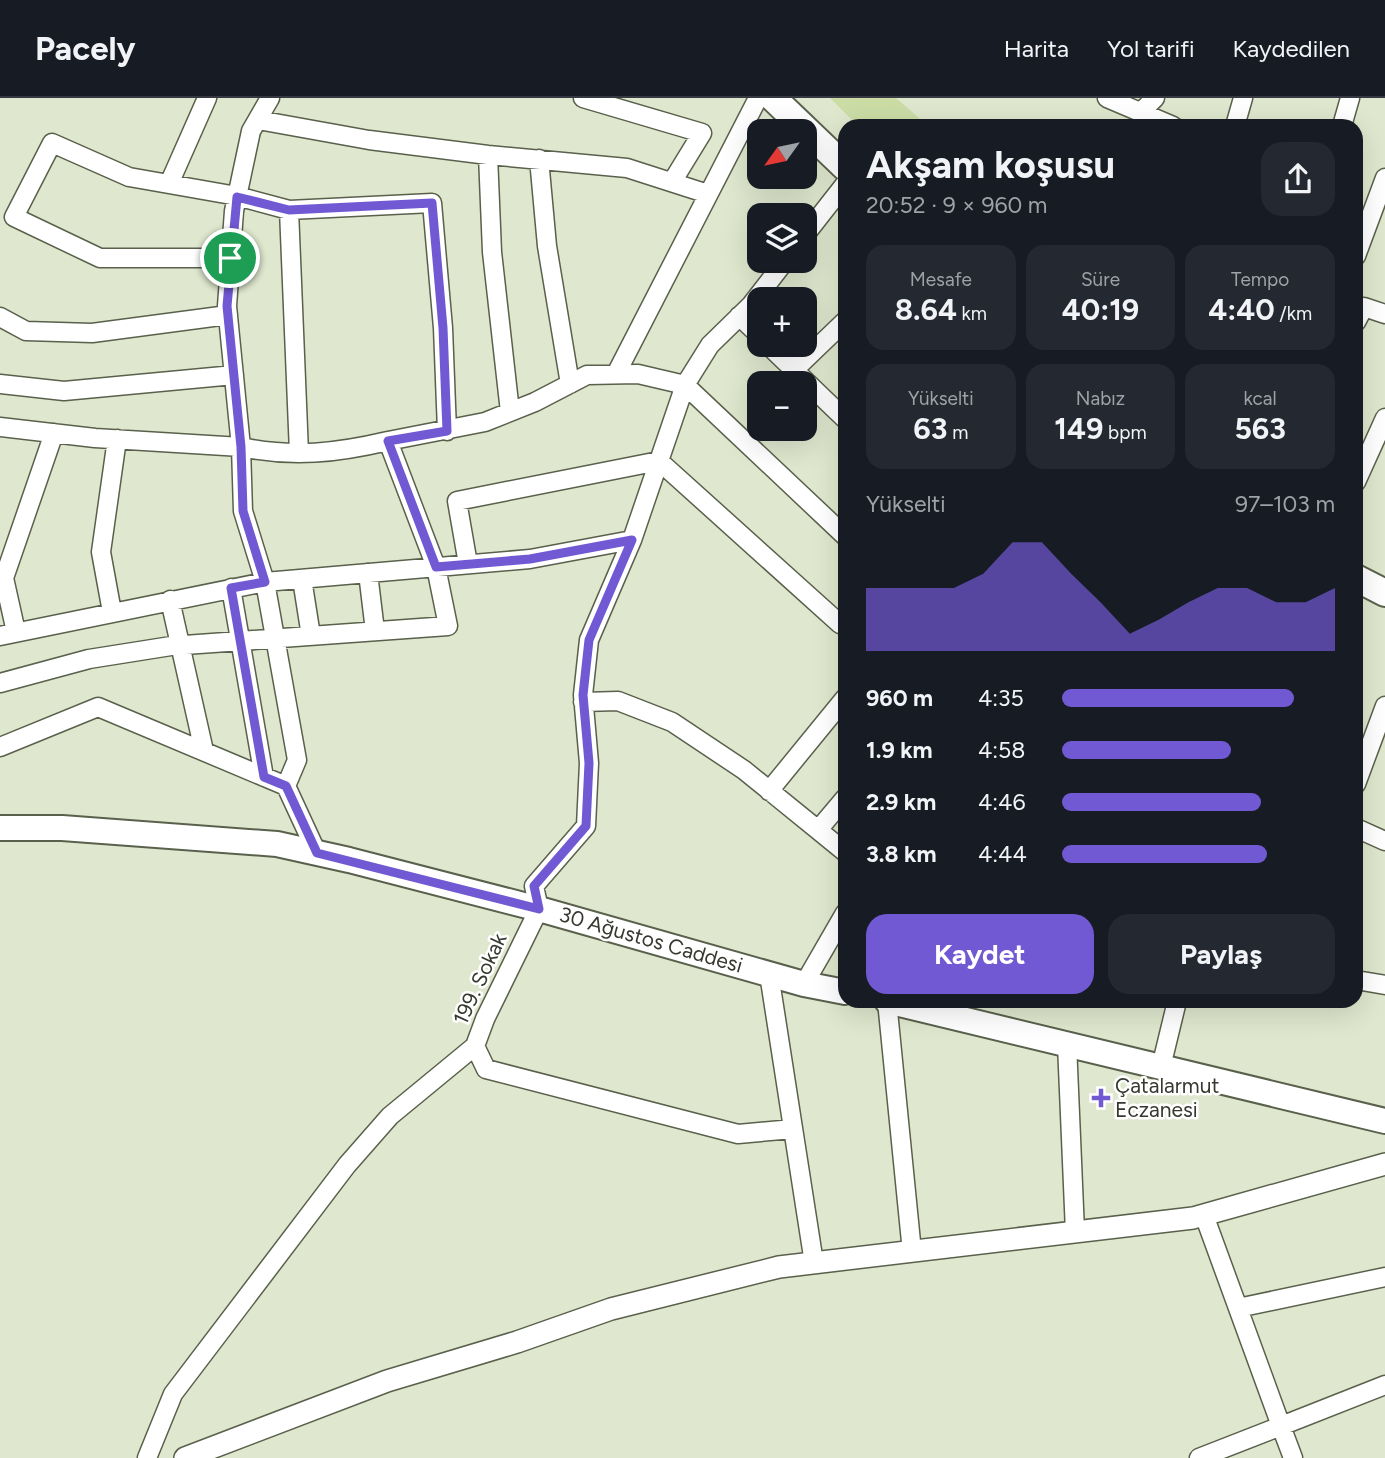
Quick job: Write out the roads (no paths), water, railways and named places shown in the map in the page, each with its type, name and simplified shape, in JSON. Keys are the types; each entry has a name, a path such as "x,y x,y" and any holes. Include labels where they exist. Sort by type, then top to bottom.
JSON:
{"main road":[{"path":"773,98 838,160"},
{"path":"795,98 838,142"},
{"path":"1363,563 1385,573"},
{"path":"1363,582 1385,593"},
{"name":"30 Ağustos Caddesi","path":"0,828 62,828 265,844 317,853 539,909 804,984 838,991"},
{"path":"916,1008 1385,1121"}],"street":[{"path":"169,184 208,98"},
{"path":"270,98 251,131 237,197 230,258 228,315 241,447 243,511 265,582 297,760 286,786"},
{"path":"583,98 702,133 672,182"},
{"path":"616,374 758,98"},
{"path":"1107,98 1155,119"},
{"path":"1140,113 1155,98"},
{"path":"1237,119 1243,98"},
{"path":"1344,119 1350,98"},
{"path":"258,120 369,140 627,168 708,194"},
{"path":"230,258 100,258 14,218 52,143 129,177 237,197 289,210 432,203 443,328 447,431"},
{"path":"488,155 492,253 510,412"},
{"path":"539,159 547,246 570,384"},
{"path":"1363,237 1385,178"},
{"path":"817,220 838,193"},
{"path":"289,210 299,453"},
{"path":"539,909 534,886 586,826 589,763 583,702 589,640 632,540 685,384 710,345 739,316 775,273"},
{"path":"1363,311 1385,314"},
{"path":"0,317 26,331 92,333 228,315"},
{"path":"739,316 747,324"},
{"path":"794,370 838,328"},
{"path":"780,357 838,406"},
{"path":"0,445 4,427 117,439 241,447 276,454 345,451 485,422 587,375 638,374 685,384 838,529"},
{"path":"0,384 64,391 234,375"},
{"path":"1363,467 1385,418"},
{"path":"54,433 2,575 8,634 265,582 530,559 632,540"},
{"path":"112,612 101,552 117,439"},
{"path":"0,683 89,659 180,646 448,626 436,567 388,441"},
{"path":"468,565 457,501 659,461"},
{"path":"659,461 838,622"},
{"path":"368,573 375,631"},
{"path":"302,579 311,636"},
{"path":"231,588 264,777"},
{"path":"170,600 204,751"},
{"path":"583,702 618,701 672,722 769,791 838,846"},
{"path":"1363,765 1385,706"},
{"path":"0,747 97,707 286,786 317,853"},
{"path":"769,791 838,707"},
{"path":"818,830 838,806"},
{"path":"1363,831 1385,841"},
{"name":"199. Sokak","path":"539,909 485,1019 475,1046 486,1069 738,1134 793,1129"},
{"path":"804,984 838,925"},
{"path":"769,974 814,1263"},
{"path":"1363,981 1385,985"},
{"path":"888,1008 912,1252"},
{"path":"1161,1067 1175,1008"},
{"path":"1067,1044 1075,1232"},
{"path":"147,1458 173,1394 346,1164 390,1116 475,1046"},
{"path":"185,1458 387,1381 517,1342 611,1309 779,1267 1205,1215 1385,1164"},
{"path":"1205,1215 1293,1458"},
{"path":"1238,1308 1385,1277"},
{"path":"1199,1458 1385,1385"}],"place":[{"name":"Çatalarmut Eczanesi","path":"1101,1098"}]}
